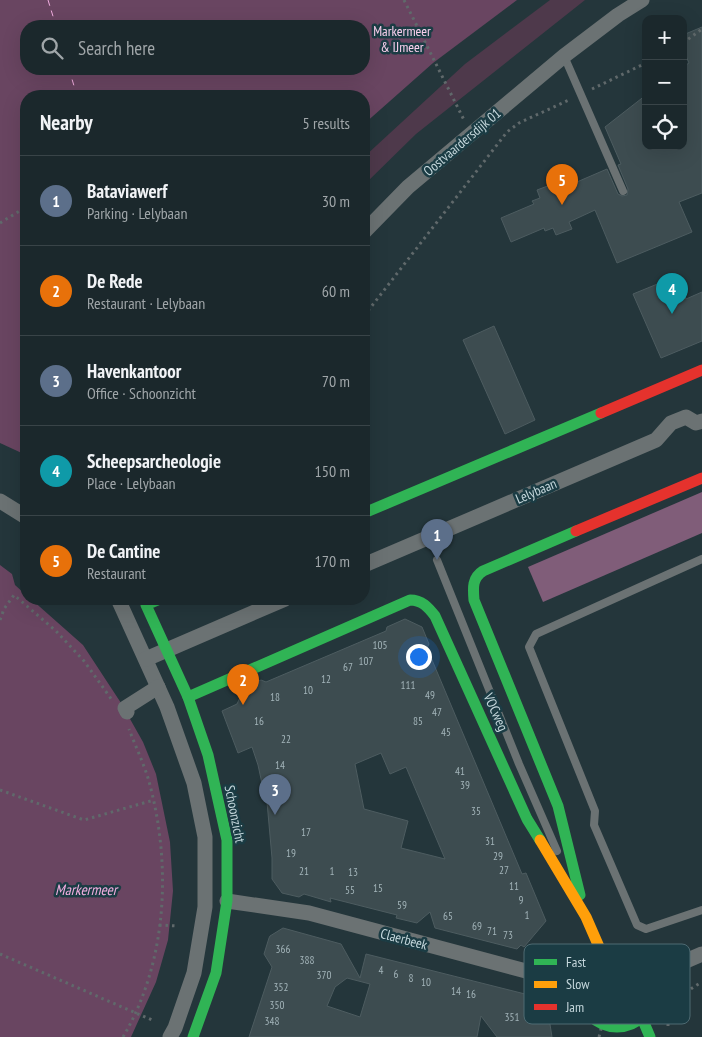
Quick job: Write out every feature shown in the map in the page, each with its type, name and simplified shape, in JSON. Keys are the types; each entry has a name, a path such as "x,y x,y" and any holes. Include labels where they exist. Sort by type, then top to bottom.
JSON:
{"street":[{"name":"Oostvaardersdijk 01","path":"370,226 408,187 564,56 618,15 642,0"},
{"path":"370,510 702,370"},
{"name":"Lelybaan","path":"370,562 656,440 671,423 686,417 696,423 702,421"},
{"name":"VOCweg","path":"586,917 558,806 474,600 473,581 477,575 490,568 702,478"},
{"path":"0,501 20,513"},
{"name":"VOCweg","path":"188,697 410,600 423,602 435,616 527,819 543,834 586,917 597,944"},
{"path":"121,605 168,707 194,783 205,837 205,907 194,973 175,1028 170,1037"},
{"name":"Schoonzicht","path":"146,605 188,697 208,755 227,840 227,902 216,973 193,1037"},
{"path":"146,659 271,605"},
{"path":"119,705 158,687"},
{"path":"543,834 563,824"},
{"name":"Claerbeek","path":"227,902 309,913 524,970"},
{"path":"690,959 702,954"},
{"path":"602,1025 621,1032 633,1024"},
{"path":"645,1024 650,1037"}],"lane":[{"path":"564,56 624,190"},
{"path":"702,559 536,634 529,646 595,811 594,825 637,925 646,929 702,910"},
{"path":"436,560 519,764 543,834"}],"path":[{"path":"404,0 455,104"},
{"path":"687,40 702,29"},
{"path":"370,308 507,132 519,123 642,65"},
{"path":"0,223 20,211"},
{"path":"0,620 4,609 14,596 20,601"},
{"path":"25,605 56,631 84,661 119,705 148,777 154,800 161,844 161,909 159,925 151,966 142,995 122,1037"},
{"path":"0,790 84,820 154,800"},
{"path":"159,925 178,926"},
{"path":"0,954 152,1020"},
{"path":"690,990 702,982"},
{"path":"599,1037 602,1025"}],"shaded area":[{"path":"550,0 585,0 416,134 370,179 370,151 465,64"},
{"path":"702,492 702,533 543,602 528,567"}],"water":[{"name":"Markermeer & IJmeer","path":"0,0 517,0 433,63 370,119 370,90 20,90 20,452 0,443"},
{"name":"Markermeer","path":"0,565 12,574 15,585 20,590 20,605 38,605 83,645 121,703 143,742 156,774 170,842 173,891 168,940 156,982 131,1037 0,1037"}],"building":[{"path":"702,27 702,193 679,202 692,232 617,263 595,210 569,222 572,229 556,235 553,228 545,231 544,228 511,242 501,218 534,204 532,201 540,198 537,190 553,184 556,191 607,169 618,194 622,196 627,195 628,189 618,165 621,164 605,127 642,98 642,150 687,150 687,64 689,63 687,58 687,33"},
{"path":"677,276 686,299 702,292 702,341 661,358 633,294"},
{"path":"494,326 535,420 505,434 463,340"},
{"path":"405,619 422,627 429,644 427,648 522,874 526,873 546,921 527,944 524,944 524,947 521,945 517,949 435,928 430,912 417,923 396,918 397,915 330,898 331,902 304,894 299,897 282,893 272,879 267,802 258,765 252,747 238,753 222,711 237,704 245,687 261,680 266,682 386,631 387,627","holes":["381,753 390,774 406,767 445,859 401,848 408,821 364,809 355,764"]},
{"path":"283,928 341,944 360,978 366,954 524,994 524,1024 550,1024 552,1037 497,1037 481,1016 477,1037 249,1037 272,967 264,954 270,936","holes":["347,978 370,984 360,1017 327,1006 335,987"]}],"ferry route":[{"path":"48,0 54,20"},
{"path":"71,75 75,90"}],"traffic: fast":[{"path":"370,510 601,413"},
{"path":"576,531 483,571 475,580 473,591 474,600 558,806 580,895"},
{"path":"188,697 410,600 418,601 435,616 527,819 540,840"},
{"path":"146,605 188,697 208,755 227,840 227,901 216,973 193,1037"},
{"path":"603,1024 610,1027 624,1027 631,1024"},
{"path":"645,1024 650,1037"}],"traffic: slow":[{"path":"540,840 586,917 598,944"}],"traffic: jam":[{"path":"601,413 702,370"},
{"path":"576,531 702,478"}],"place":[{"name":"De Cantine","path":"562,205"},
{"name":"Scheepsarcheologie","path":"672,314"},
{"name":"Bataviawerf","path":"437,560"},
{"name":"De Rede","path":"243,705"},
{"name":"Havenkantoor","path":"275,815"}]}
